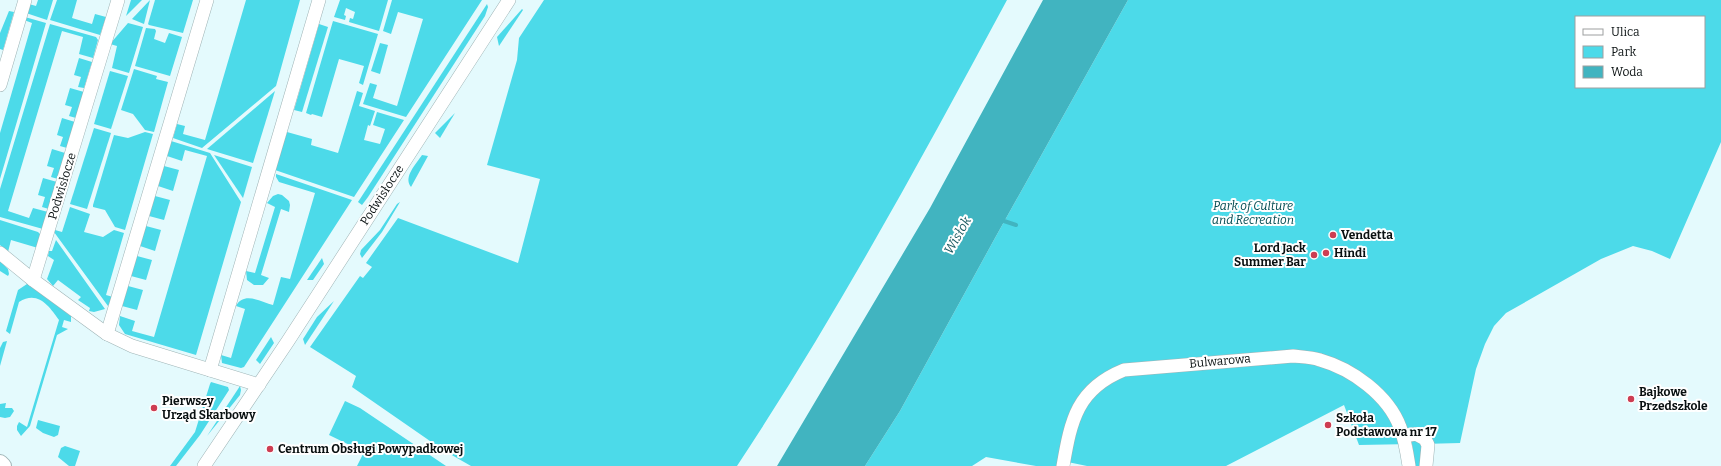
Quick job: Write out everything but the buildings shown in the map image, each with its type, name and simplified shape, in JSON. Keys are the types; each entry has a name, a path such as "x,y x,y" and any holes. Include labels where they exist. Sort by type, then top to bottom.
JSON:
{"main road":[{"path":"0,463 3,466"}],"street":[{"path":"0,85 25,0"},
{"name":"Podwisłocze","path":"33,280 118,0"},
{"path":"107,334 207,0"},
{"path":"210,370 319,0"},
{"name":"Podwisłocze","path":"204,466 259,385 504,2"},
{"path":"0,253 33,280 107,334 132,346 259,385"},
{"name":"Bulwarowa","path":"1063,466 1073,421 1079,406 1100,382 1112,374 1124,370 1277,356 1293,356 1320,360 1349,373 1376,393 1396,417 1404,436 1409,466"},
{"path":"1404,436 1416,434 1425,439 1428,445 1426,466"}],"green space":[{"path":"38,0 53,0 47,20 26,13 29,4 36,6"},
{"path":"57,0 77,0 72,18 92,24 95,14 106,17 100,35 50,20"},
{"path":"131,0 142,0 126,16"},
{"path":"150,0 144,24 132,19"},
{"path":"155,0 193,0 183,33 148,24"},
{"path":"246,0 300,0 276,86 202,148 173,138 177,124 185,126 183,134 205,140"},
{"path":"340,0 388,0 379,31 349,22 350,18 353,19 355,12 346,8 344,15 346,16 345,20 334,17"},
{"path":"392,0 482,0 406,117 363,104 370,83 377,85 373,98 397,106 423,19 398,12 391,34 383,31"},
{"path":"544,0 1007,0 943,118 844,294 774,409 737,466 471,466 443,450 352,387 356,376 310,347 360,276 363,278 372,267 366,263 398,218 518,263 540,179 487,165 517,60 519,38"},
{"name":"Park of Culture and Recreation","path":"1128,0 1721,0 1721,142 1670,259 1652,251 1633,246 1601,259 1506,313 1494,326 1485,344 1476,369 1460,443 1422,444 1421,466 1415,466 1412,444 1359,445 1344,405 1226,466 1087,466 1058,460 1057,466 1036,466 986,457 972,466 865,466 900,411"},
{"path":"487,4 488,7 485,16 362,205 358,202"},
{"path":"522,9 523,10 499,46 497,37"},
{"path":"9,11 14,12 3,50 0,49 0,33"},
{"path":"25,17 46,23 0,179 0,133 32,23 24,20"},
{"path":"333,21 378,34 363,85 359,83 364,66 339,59 322,117 306,113"},
{"path":"128,23 143,27 129,73 112,68 117,46 110,44"},
{"path":"50,24 96,37 98,40 93,58 79,54 83,37 62,31 8,211 29,218 33,208 48,212 43,229 0,217 0,189"},
{"path":"319,24 328,27 302,112 294,110"},
{"path":"146,28 155,29 154,39 165,43 169,33 182,37 170,76 135,66"},
{"path":"380,43 388,45 380,74 371,71"},
{"path":"79,58 92,62 84,88 78,87 81,77 74,75"},
{"path":"134,69 157,76 156,79 168,82 154,132 145,130 133,114 121,110"},
{"path":"110,71 128,76 111,129 94,124"},
{"path":"70,88 84,92 76,118 69,116 72,107 65,105"},
{"path":"275,91 253,163 207,149"},
{"path":"357,91 363,93 359,106 375,111 370,126 368,125 364,140 380,144 385,129 373,125 377,112 404,120 354,197 275,170 287,132 312,139 311,145 338,153"},
{"path":"455,113 440,138 435,133"},
{"path":"62,118 75,122 67,148 60,146 63,137 57,135"},
{"path":"94,128 111,133 87,209 70,204"},
{"path":"145,132 153,134 125,230 115,227 105,210 93,207 93,205 114,135 128,138"},
{"path":"171,141 210,153 241,202 196,355 125,334 119,325 120,316 135,321 132,331 154,337 207,156 185,150 182,161 167,156"},
{"path":"52,149 65,153 58,179 51,177 54,168 47,166"},
{"path":"214,155 252,167 243,198"},
{"path":"422,155 428,156 411,187 408,179 409,175"},
{"path":"164,166 179,170 173,191 158,186"},
{"path":"276,174 352,200 244,367 241,368 222,363 221,355 231,358 245,309 236,306 243,299 248,298 273,305 281,277 290,279 315,193 279,182"},
{"path":"43,178 57,182 49,209 42,207 45,197 38,195"},
{"path":"278,194 282,195 289,201 289,212 281,209 261,275 269,278 263,285 254,285 247,280 246,271 255,273 275,207 267,203 273,196"},
{"path":"155,196 170,200 164,220 149,216"},
{"path":"400,202 382,232 362,258 360,254 361,250 380,230 397,204"},
{"path":"70,207 90,214 84,232 103,237 114,230 124,233 106,295 113,297 108,306 54,232 55,230 62,232"},
{"path":"0,220 38,232 41,235 38,248 11,240 8,252 0,245"},
{"path":"146,226 161,230 155,251 140,246"},
{"path":"56,240 105,309 94,312 89,311 90,308 78,300 81,297 58,280 53,286 47,279 54,260 48,256 49,251 52,251"},
{"path":"137,256 152,260 146,280 131,276"},
{"path":"322,258 324,264 313,280 307,280"},
{"path":"0,261 8,269 8,276 0,271"},
{"path":"27,284 31,284 71,316 71,322 64,320 62,327 68,329 57,335 30,426 21,436 17,430 17,426 19,422 27,427 59,320 42,301 32,298 26,299 19,302 10,334 6,331 18,290"},
{"path":"128,286 143,290 137,310 122,306"},
{"path":"334,301 305,345 303,339 317,317"},
{"path":"271,337 274,343 260,364 256,360"},
{"path":"7,341 0,366 0,348 3,342"},
{"path":"211,382 228,387 229,390 200,435 176,466 170,466 195,432"},
{"path":"240,386 240,395 207,436"},
{"path":"345,401 360,408 446,466 357,466 364,452 329,435"},
{"path":"6,403 5,408 12,408 14,411 10,417 0,417 0,404"},
{"path":"38,420 60,426 58,435 54,437 43,433 36,428"},
{"path":"65,446 80,451 75,466 69,466 58,457 61,448"}],"water":[{"name":"Wisłok","path":"1043,0 1128,0 900,411 865,466 777,466 930,208"}],"waterway":[{"path":"1004,221 1016,225"}],"place":[{"name":"Vendetta","path":"1333,235"},
{"name":"Hindi","path":"1326,253"},
{"name":"Lord Jack Summer Bar","path":"1314,255"},
{"name":"Bajkowe Przedszkole","path":"1631,399"},
{"name":"Pierwszy Urząd Skarbowy","path":"154,408"},
{"name":"Szkoła Podstawowa nr 17","path":"1328,425"},
{"name":"Centrum Obsługi Powypadkowej","path":"270,449"}]}
